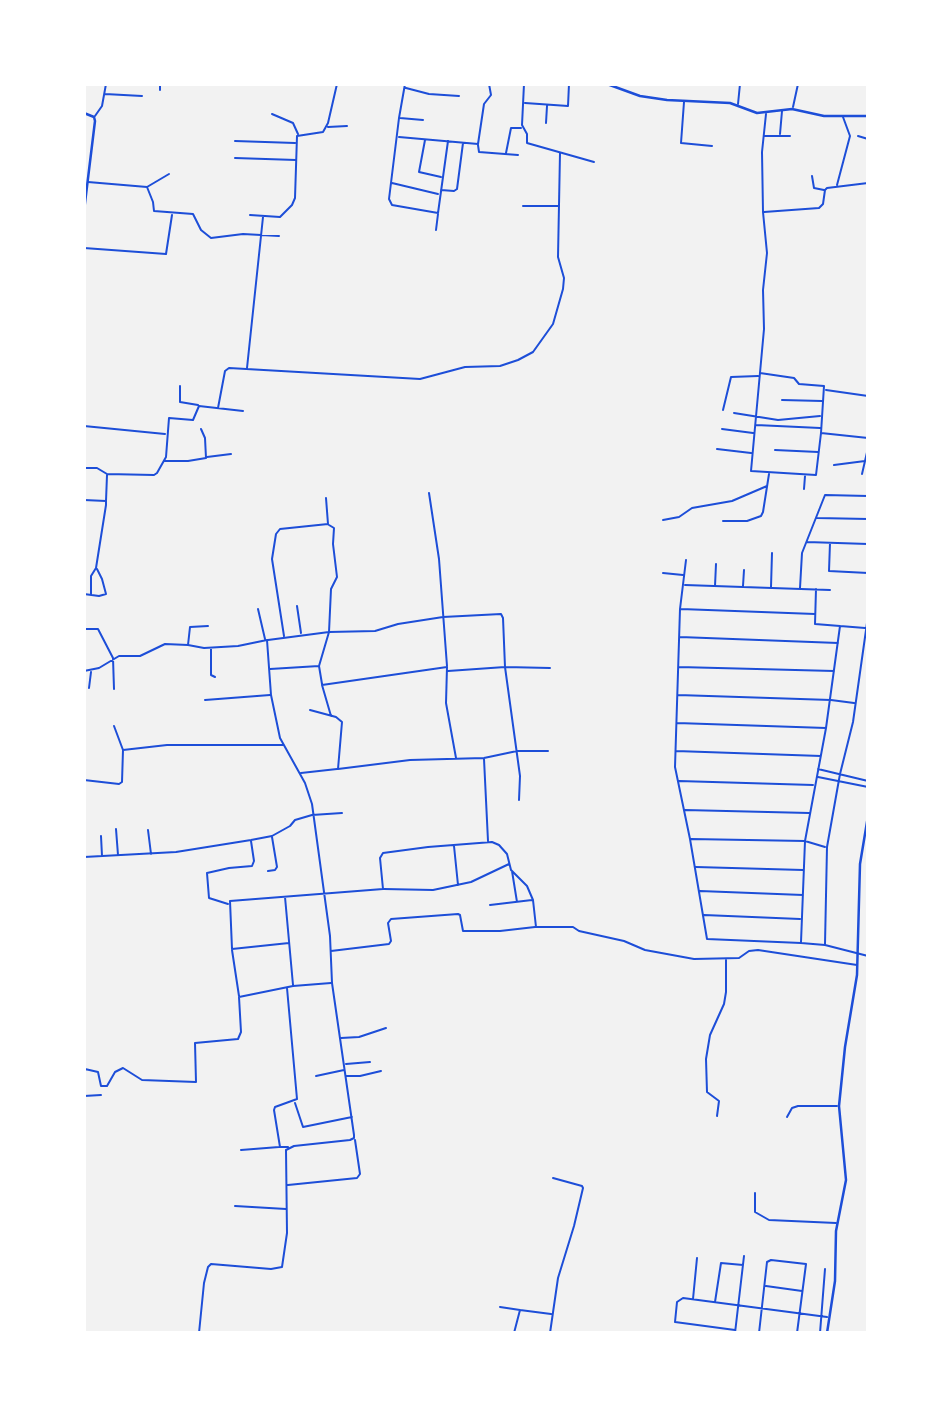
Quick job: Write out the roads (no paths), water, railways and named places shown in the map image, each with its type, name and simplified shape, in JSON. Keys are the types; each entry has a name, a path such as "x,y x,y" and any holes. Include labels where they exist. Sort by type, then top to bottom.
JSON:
{"main road":[{"path":"575,84 613,85 642,96 684,102 720,102 766,114 792,109 824,116 868,116"},
{"path":"84,113 94,117 84,211"},
{"path":"827,1333 835,1281 837,1223 846,1180 839,1106 858,965 860,863 868,816"}],"street":[{"path":"94,117 103,106 106,84"},
{"path":"160,84 160,90"},
{"path":"299,134 320,134 327,127 337,84"},
{"path":"405,84 389,199 391,205 438,213"},
{"path":"489,84 491,95 484,104 479,152 518,155"},
{"path":"524,84 522,128 526,132 527,143 594,162"},
{"path":"523,102 568,106 569,84"},
{"path":"737,105 740,84"},
{"path":"792,109 798,84"},
{"path":"405,88 429,94 458,96"},
{"path":"105,94 142,96"},
{"path":"684,102 681,143 712,146"},
{"path":"546,123 547,105"},
{"path":"780,135 782,110"},
{"path":"250,215 282,216 294,202 296,143 299,134 293,123 272,114"},
{"path":"723,410 731,377 760,375 794,378 799,384 822,385 825,390 817,474 751,471 754,425 760,375 764,329 763,290 767,253 763,212 766,114"},
{"path":"837,187 838,174 850,135 843,116"},
{"path":"399,118 423,120"},
{"path":"327,127 347,126"},
{"path":"506,154 511,128 522,128"},
{"path":"764,135 790,136"},
{"path":"858,135 868,139"},
{"path":"398,136 478,144"},
{"path":"425,139 419,172 441,177"},
{"path":"235,141 296,143"},
{"path":"436,230 441,177 448,141"},
{"path":"440,190 457,190 464,142"},
{"path":"218,408 225,371 229,368 420,379 465,367 500,366 533,352 548,334 556,316 564,278 558,257 560,153"},
{"path":"235,158 296,160"},
{"path":"88,181 147,187 169,174"},
{"path":"812,176 814,188 825,190 868,183"},
{"path":"391,182 440,194"},
{"path":"147,187 153,200 154,211 194,214 201,230 211,238 235,234 279,236"},
{"path":"763,212 822,207 825,190"},
{"path":"523,206 560,206"},
{"path":"84,248 166,254 172,214"},
{"path":"247,368 263,216"},
{"path":"180,386 180,402 243,411"},
{"path":"825,390 868,396"},
{"path":"782,400 823,401"},
{"path":"84,468 97,468 107,474 158,473 164,461 169,418 193,420 199,406"},
{"path":"734,413 778,420 822,416"},
{"path":"84,425 166,434"},
{"path":"754,425 821,428"},
{"path":"201,429 205,438 206,457"},
{"path":"722,429 754,433"},
{"path":"821,433 868,438"},
{"path":"862,474 868,448"},
{"path":"717,449 752,453"},
{"path":"775,450 819,452"},
{"path":"164,461 188,461 231,454"},
{"path":"834,465 865,461"},
{"path":"723,521 747,522 757,519 763,512 769,473"},
{"path":"91,595 91,576 96,568 106,501 107,474"},
{"path":"804,489 806,475"},
{"path":"663,520 679,517 692,508 733,501 767,486"},
{"path":"429,493 447,641 446,703 456,758"},
{"path":"800,589 802,553 825,495 868,496"},
{"path":"326,498 328,524"},
{"path":"84,500 106,501"},
{"path":"816,518 868,519"},
{"path":"284,637 272,559 276,534 280,529 328,524 334,528 337,577 331,589 329,632 319,666 331,717"},
{"path":"806,542 868,544"},
{"path":"830,542 829,571 868,573"},
{"path":"771,588 772,553"},
{"path":"686,560 680,609 675,767 707,939 802,943 868,956"},
{"path":"715,586 716,564"},
{"path":"84,594 103,596 106,593 103,579 96,568"},
{"path":"743,587 744,570"},
{"path":"663,573 685,575"},
{"path":"684,585 830,590"},
{"path":"816,589 815,624 866,628"},
{"path":"297,606 301,634"},
{"path":"258,609 266,640 271,695 280,738 309,791 324,893 332,983 360,1174 357,1178 287,1185"},
{"path":"680,609 816,614"},
{"path":"84,671 99,668 119,656 140,656 165,644 211,648 238,646 301,634 375,631 398,624 443,617 501,614 505,667 520,776 519,800"},
{"path":"825,946 827,847 839,774 855,704 867,616"},
{"path":"188,645 190,627 208,626"},
{"path":"802,943 804,842 831,700 840,626"},
{"path":"84,629 97,629 113,658 114,689"},
{"path":"679,637 838,643"},
{"path":"211,648 211,675 215,677"},
{"path":"269,669 319,666"},
{"path":"678,667 835,671"},
{"path":"322,685 447,669 550,668"},
{"path":"89,688 91,670"},
{"path":"205,700 271,695"},
{"path":"677,695 831,700 855,704"},
{"path":"310,710 336,717 342,722 338,769"},
{"path":"676,723 826,728"},
{"path":"84,780 116,785 122,782 122,750 114,726"},
{"path":"122,750 167,745 285,745"},
{"path":"300,773 410,760 484,758 517,751 548,751"},
{"path":"675,751 821,756"},
{"path":"484,758 488,843"},
{"path":"818,769 868,780"},
{"path":"817,776 868,787"},
{"path":"678,781 815,785"},
{"path":"684,810 810,813"},
{"path":"84,857 151,854 251,840 271,836 290,826 295,820 312,815 342,813"},
{"path":"116,829 118,855"},
{"path":"148,830 151,854"},
{"path":"101,836 102,856"},
{"path":"268,871 277,867 271,836"},
{"path":"690,839 804,842 827,847"},
{"path":"230,904 209,898 207,873 252,866 254,861 251,840"},
{"path":"454,845 458,885"},
{"path":"383,889 380,859 383,853 454,845 499,845 512,870 527,886 533,900 536,927"},
{"path":"85,1069 98,1072 99,1084 106,1087 115,1072 123,1068 142,1080 196,1082 195,1044 238,1039 241,1032 232,949 231,900 383,889 433,890 458,885 509,864"},
{"path":"695,867 804,870"},
{"path":"512,870 517,902"},
{"path":"699,891 803,895"},
{"path":"285,896 293,986"},
{"path":"490,905 533,900"},
{"path":"330,951 389,944 391,940 388,923 391,919 458,914 463,931 573,927 579,931 624,941 645,950 694,959 739,958 749,951 758,950 858,965"},
{"path":"703,915 802,919"},
{"path":"232,949 289,943"},
{"path":"716,1116 719,1101 707,1092 706,1059 710,1035 719,1018 726,992 726,959"},
{"path":"239,997 293,986 332,983"},
{"path":"287,988 296,1077 295,1101 303,1127 353,1117"},
{"path":"340,1038 359,1037 386,1028"},
{"path":"85,1062 85,1096 101,1095"},
{"path":"345,1065 370,1062"},
{"path":"316,1076 345,1069"},
{"path":"345,1076 381,1071"},
{"path":"280,1147 275,1108 295,1101"},
{"path":"787,1116 792,1108 798,1106 839,1106"},
{"path":"241,1150 340,1142 354,1138"},
{"path":"198,1333 208,1267 215,1263 279,1269 283,1264 287,1209 285,1152 288,1147"},
{"path":"551,1333 553,1300 583,1188 554,1178"},
{"path":"755,1192 755,1212 769,1220 837,1223"},
{"path":"235,1206 287,1209"},
{"path":"744,1256 744,1265 739,1306 735,1332 675,1322 677,1303 683,1298 693,1300 715,1302 739,1306 762,1309 829,1317"},
{"path":"693,1300 697,1258"},
{"path":"759,1333 769,1260 804,1263 806,1266 797,1333"},
{"path":"715,1302 721,1263 744,1265"},
{"path":"820,1333 825,1269"},
{"path":"765,1285 803,1291"},
{"path":"500,1307 553,1314"},
{"path":"514,1333 520,1310"}]}
